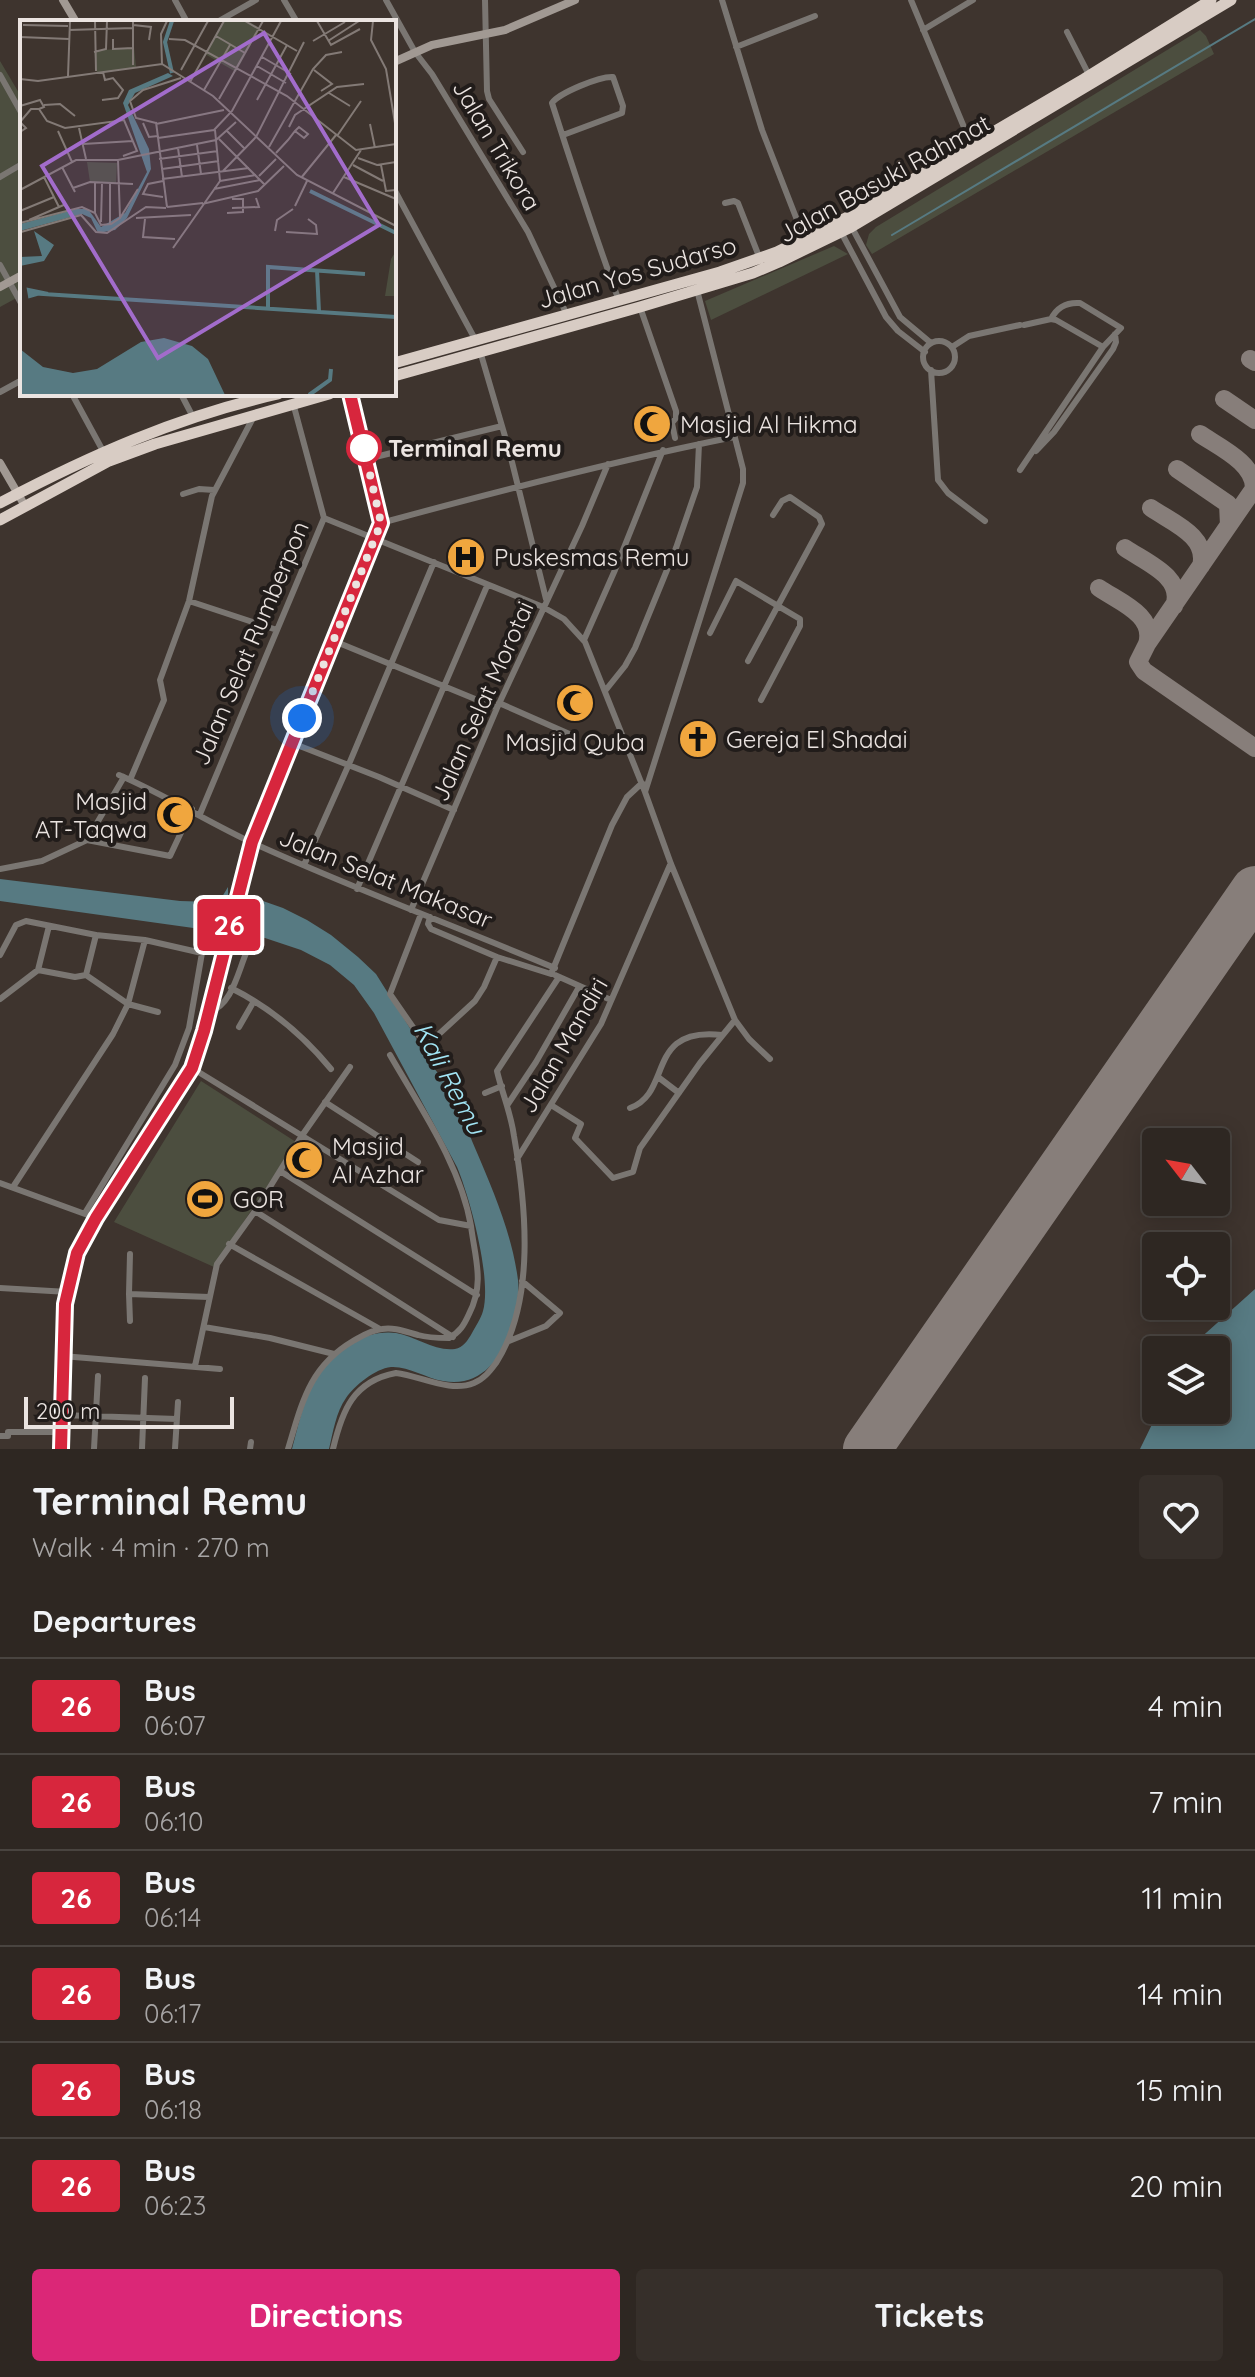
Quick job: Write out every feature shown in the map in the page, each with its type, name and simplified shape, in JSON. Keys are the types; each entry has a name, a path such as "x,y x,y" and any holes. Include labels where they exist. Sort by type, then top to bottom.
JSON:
{"highway":[{"name":"Jalan Yos Sudarso","path":"396,362 619,301 673,291 844,225 971,144 1066,93 1089,75 1198,14 1211,0"},
{"name":"Jalan Basuki Rahmat","path":"396,375 640,307 673,291 697,290 753,273 844,225 1198,14 1231,0"},
{"path":"0,503 103,451 193,417 271,396"},
{"path":"0,520 109,461 256,414 292,398"}],"main road":[{"path":"63,0 75,20"},
{"path":"396,61 432,45 529,21 575,0"},
{"path":"0,287 20,276"},
{"path":"61,1449 62,1356 68,1292 77,1253 192,1068 252,842 377,538 381,523 351,396"},
{"path":"0,463 25,506"}],"street":[{"path":"175,0 186,20"},
{"path":"221,20 256,0"},
{"path":"284,0 296,20"},
{"name":"Jalan Trikora","path":"386,0 415,52 432,74 528,232 567,315"},
{"path":"485,0 489,99 523,152"},
{"path":"722,0 762,130 804,238"},
{"path":"911,0 971,144"},
{"path":"923,30 973,0"},
{"path":"736,47 815,16"},
{"path":"1067,32 1089,75"},
{"path":"0,75 20,110"},
{"path":"563,135 622,113 623,106 613,77 604,77 554,99 552,103 619,301"},
{"path":"0,177 20,165"},
{"path":"396,193 480,352 546,599"},
{"path":"725,203 738,203 760,259"},
{"path":"844,225 900,317 931,343 946,342 952,347 955,353 951,367 938,373 931,370"},
{"path":"844,225 886,317 898,331 925,352"},
{"path":"0,265 20,301"},
{"path":"645,792 743,483 743,469 697,290"},
{"path":"1020,470 1103,347 1121,328 1080,303 1059,307 1051,319"},
{"path":"640,307 676,411 672,423 675,438"},
{"path":"952,347 969,336 1051,319 1066,324 1103,347"},
{"path":"1028,459 1054,432 1096,374 1113,349 1115,334"},
{"path":"931,343 924,359 931,370 938,480 948,493 985,521"},
{"path":"1088,369 1096,374"},
{"path":"0,392 20,381"},
{"path":"73,396 103,451"},
{"path":"182,396 193,417"},
{"name":"Jalan Selat Rumberpon","path":"200,814 324,518 292,398"},
{"path":"0,869 42,861 87,840 124,777 164,700 161,675 189,601 214,490 256,414"},
{"path":"367,459 502,426"},
{"path":"381,523 517,485 663,450 734,437"},
{"path":"605,691 635,648 676,548 697,487 699,444"},
{"path":"584,640 663,450"},
{"name":"Jalan Selat Morotai","path":"411,910 498,706 608,464"},
{"path":"183,494 199,489 214,490"},
{"path":"748,661 822,524 819,517 790,497 785,498 773,515"},
{"path":"324,518 543,607 564,619 584,640 735,1020 770,1059"},
{"path":"304,865 434,562"},
{"path":"710,633 736,581 798,618 801,624 761,700"},
{"path":"357,889 487,586"},
{"path":"189,601 277,630"},
{"path":"334,641 574,736"},
{"path":"292,743 454,810"},
{"name":"Jalan Selat Makasar","path":"124,777 252,842 555,973"},
{"path":"333,1449 348,1403 366,1385 396,1373 455,1386 473,1384 491,1370 508,1342 518,1310 524,1237 517,1159 508,1104 498,1070 555,973 612,825 627,797 642,783"},
{"path":"87,840 170,856 192,809"},
{"name":"Jalan Mandiri","path":"517,1159 601,1024 671,864"},
{"path":"421,914 390,994 426,1046 475,1001 497,957"},
{"path":"430,917 428,924 431,929 547,975 555,973 611,1000"},
{"path":"0,955 19,923 26,921 202,951 189,1028 175,1065 85,1213"},
{"path":"0,999 38,970 49,926"},
{"path":"86,975 96,935"},
{"path":"13,1187 113,1034 128,1004 145,940"},
{"path":"209,1012 222,1006 247,951"},
{"path":"38,970 75,977 86,975 128,1004 158,1012"},
{"path":"508,1104 579,987"},
{"path":"231,988 303,1037 331,1069"},
{"path":"239,1027 254,1001"},
{"path":"551,1105 581,1124 575,1138 613,1178 633,1172 640,1148 735,1020"},
{"path":"189,1028 204,1031"},
{"path":"630,1108 641,1103 658,1077 670,1050 682,1040 699,1033 722,1035"},
{"path":"288,1449 313,1376 334,1354 367,1333 380,1329 395,1329 421,1336 453,1337 461,1330 477,1295 479,1270 467,1203 454,1171 390,1055"},
{"path":"195,1366 217,1264 350,1067"},
{"path":"192,1068 439,1220 471,1226"},
{"path":"658,1077 679,1093"},
{"path":"485,1093 502,1086"},
{"path":"325,1102 418,1162"},
{"path":"280,1171 477,1295"},
{"path":"0,1183 96,1218"},
{"path":"255,1211 453,1337"},
{"path":"229,1244 380,1329"},
{"path":"130,1254 130,1321"},
{"path":"508,1342 546,1326 560,1313 522,1281"},
{"path":"0,1288 68,1292"},
{"path":"129,1294 209,1297"},
{"path":"204,1327 270,1338 334,1354"},
{"path":"62,1356 220,1369"},
{"path":"94,1449 98,1376"},
{"path":"142,1449 145,1378"},
{"path":"175,1449 178,1402"},
{"path":"61,1415 177,1419"},
{"path":"0,1436 8,1436 8,1432 61,1432"}],"green space":[{"path":"1200,30 1214,54 872,254 866,245 869,234 876,227"},
{"path":"0,61 20,95 20,296 0,307"},
{"path":"834,246 848,254 711,320 705,301"},
{"path":"201,1081 296,1142 214,1267 114,1222"}],"water":[{"path":"0,879 180,901 213,902 222,897 228,887 228,897 250,905 263,901 307,920 331,935 376,974 455,1099 507,1229 518,1280 517,1304 507,1340 495,1361 478,1376 456,1382 397,1367 378,1371 360,1383 346,1398 337,1416 329,1449 292,1449 309,1391 326,1365 343,1349 374,1334 396,1333 440,1348 455,1349 463,1345 480,1319 485,1279 468,1198 457,1167 374,1013 354,985 330,965 301,950 265,938 0,901"},
{"path":"1255,1289 1255,1449 1140,1449 1152,1424 1230,1424 1230,1336 1203,1336 1220,1320 1230,1320 1230,1311"}],"waterway":[{"path":"892,235 1255,19"}],"taxiway":[{"path":"1250,359 1255,362"},
{"path":"1224,399 1255,420"},
{"path":"1200,434 1226,450 1249,471 1254,489"},
{"path":"1177,469 1228,504 1229,525"},
{"path":"1255,487 1147,644 1138,662 1144,671 1255,748"},
{"path":"1151,508 1194,538 1202,555 1201,566"},
{"path":"1125,548 1169,579 1176,596 1174,606"},
{"path":"1099,588 1141,617 1146,625 1147,644"}],"runway":[{"path":"867,1449 1255,890"}],"bus line":[{"name":"26","path":"61,1449 65,1304 77,1253 108,1198 192,1068 199,1051 252,842 377,538 381,523 351,396"}],"place":[{"name":"Masjid Al Hikma","path":"652,424"},
{"name":"Terminal Remu","path":"364,448"},
{"name":"Puskesmas Remu","path":"466,557"},
{"name":"Masjid Quba","path":"575,703"},
{"name":"Gereja El Shadai","path":"698,739"},
{"name":"Masjid AT-Taqwa","path":"175,815"},
{"name":"Masjid Al Azhar","path":"304,1160"},
{"name":"GOR","path":"205,1199"}],"route":[{"path":"302,718 381,523 364,448"}],"water label":[{"name":"Kali Remu","path":"450,1078"}]}
